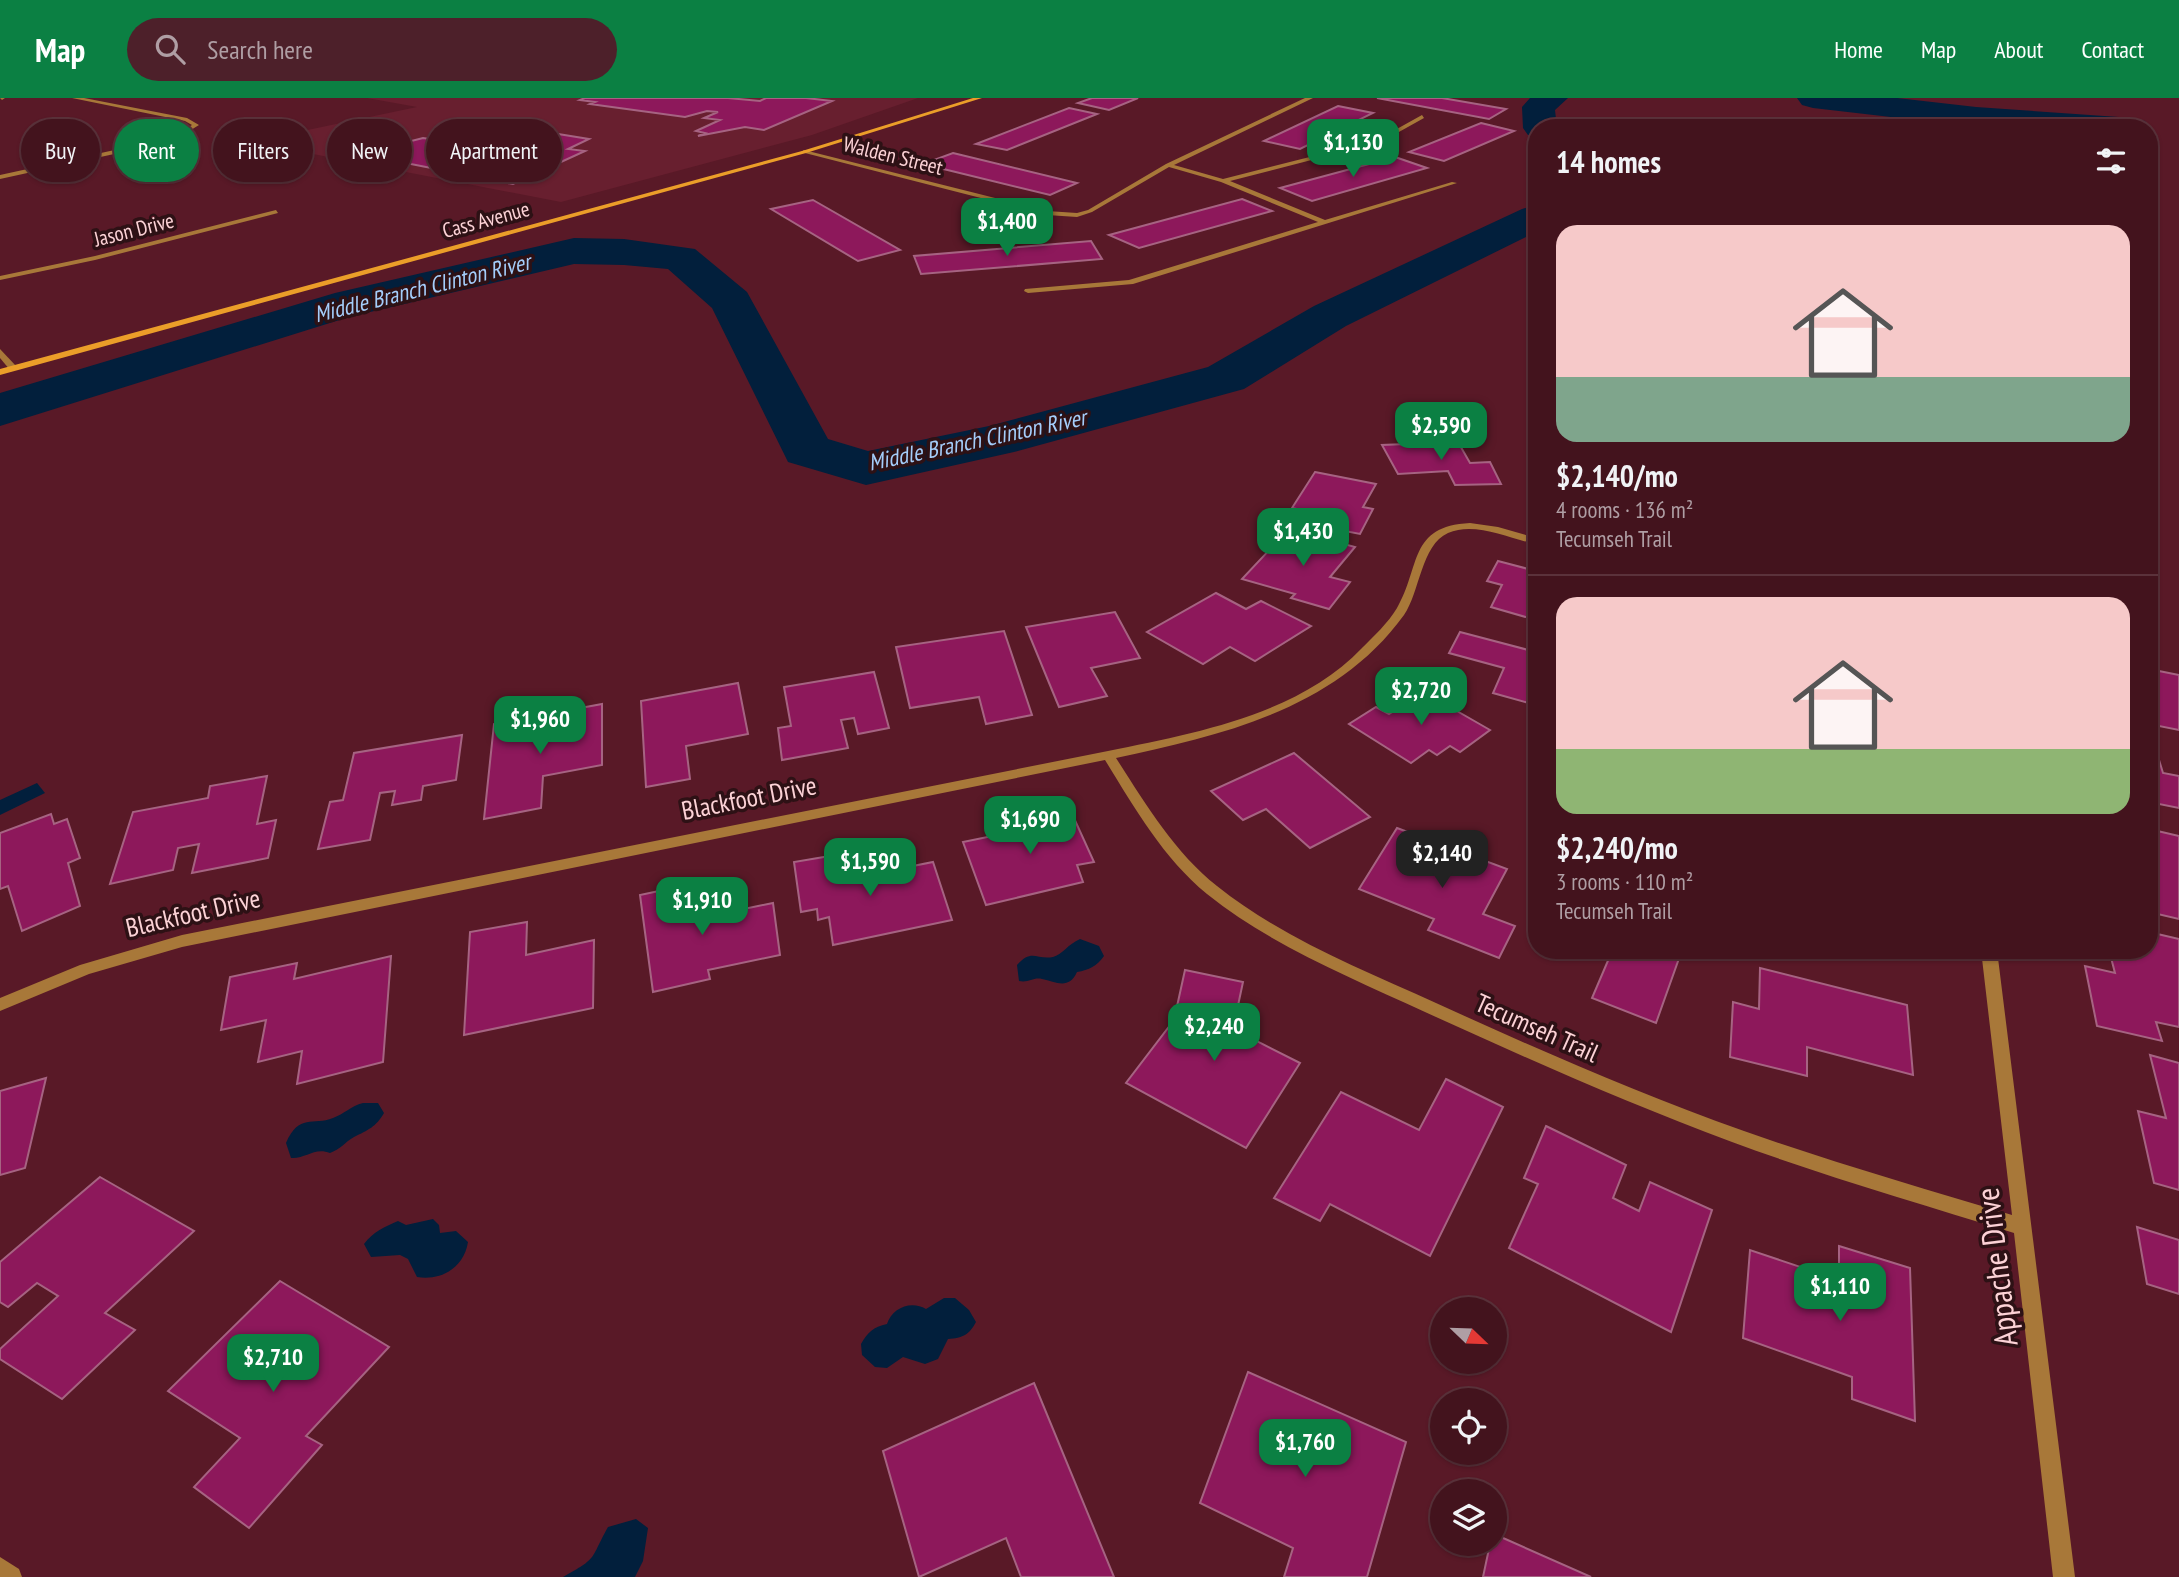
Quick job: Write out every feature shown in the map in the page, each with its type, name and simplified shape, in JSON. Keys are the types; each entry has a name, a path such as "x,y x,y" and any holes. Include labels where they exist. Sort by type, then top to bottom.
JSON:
{"main road":[{"name":"Cass Avenue","path":"0,372 804,152 979,98"}],"street":[{"path":"0,177 151,143 196,125 187,120 75,98"},
{"name":"Walden Street","path":"804,152 1062,215 1090,211 1168,165 1310,98"},
{"path":"1223,181 1379,141 1422,117"},
{"path":"1168,165 1223,181 1323,222"},
{"path":"1028,291 1130,282 1454,183"},
{"name":"Jason Drive","path":"0,278 96,258 276,212"},
{"path":"0,352 13,368"},
{"name":"Blackfoot Drive","path":"0,1005 85,969 182,941 1108,755 1242,722 1336,678 1377,641 1403,609 1434,537 1454,527 1482,528 1528,539"},
{"name":"Tecumseh Trail","path":"1108,755 1174,853 1210,888 1255,920 1308,950 1462,1022 1671,1111 1784,1152 2022,1227"},
{"name":"Appache Drive","path":"1990,959 2064,1577"},
{"path":"0,1568 11,1577"}],"shaded area":[{"path":"367,98 918,98 812,135 561,202 458,182 562,182 562,119 426,119 426,176 412,173 412,119 360,119 417,107"},
{"path":"327,126 327,157 313,154 313,129"}],"water":[{"path":"37,783 45,793 0,815 0,800"},
{"path":"1080,939 1099,946 1104,956 1096,965 1077,972 1074,978 1066,983 1039,979 1019,981 1017,965 1022,960 1030,956 1056,956"},
{"path":"363,1103 378,1103 384,1113 371,1128 330,1153 319,1151 291,1158 286,1143 301,1124 333,1118"},
{"path":"433,1219 439,1225 440,1233 456,1231 468,1242 462,1259 443,1275 417,1277 408,1259 400,1255 371,1257 364,1244 379,1230 398,1221 406,1225"},
{"path":"944,1298 955,1298 969,1310 976,1322 965,1335 948,1339 938,1359 925,1364 903,1357 887,1368 875,1367 862,1355 861,1344 866,1336 874,1328 887,1324 889,1318 898,1310 914,1305 926,1309"},
{"path":"636,1519 648,1528 643,1561 635,1577 563,1577 583,1566 592,1557 608,1527"}],"building":[{"path":"728,98 760,101 766,98 806,98 832,101 764,130 745,127 698,136 705,133 696,131 720,120 704,118 718,112 707,111 685,117 590,104 595,102 580,100"},
{"path":"1092,98 1138,98 1109,110 1078,103"},
{"path":"1377,98 1442,98 1506,109 1489,119"},
{"path":"1338,106 1373,113 1300,149 1264,141"},
{"path":"1069,108 1097,114 1007,150 976,144"},
{"path":"1481,123 1514,131 1444,161 1409,152"},
{"path":"562,135 589,139 568,149 585,151 562,162"},
{"path":"426,138 426,167 412,164 412,141"},
{"path":"953,153 1077,183 1050,195 923,164"},
{"path":"1395,157 1427,168 1312,201 1280,188"},
{"path":"1242,199 1272,211 1139,248 1109,235"},
{"path":"813,200 900,250 858,261 771,209"},
{"path":"1091,241 1102,259 921,274 914,256"},
{"path":"1458,442 1470,463 1490,462 1501,484 1455,485 1448,471 1398,474 1382,445"},
{"path":"1315,472 1376,484 1363,507 1373,509 1360,534 1324,527 1330,516 1292,508"},
{"path":"1289,529 1355,547 1330,577 1350,582 1329,609 1291,598 1295,594 1242,579"},
{"path":"1498,561 1528,569 1528,618 1491,607 1502,585 1487,581"},
{"path":"1216,593 1246,609 1261,601 1311,626 1255,661 1230,647 1203,664 1147,632"},
{"path":"1115,612 1140,658 1091,668 1107,696 1059,707 1026,627"},
{"path":"1004,631 1032,715 986,724 979,697 910,708 896,647"},
{"path":"1460,632 1528,650 1528,703 1493,693 1504,668 1449,653"},
{"path":"2158,671 2179,675 2179,730 2158,726"},
{"path":"874,672 889,728 858,734 854,718 841,720 848,748 782,760 778,728 791,726 784,687"},
{"path":"738,683 748,734 686,746 690,779 646,787 641,701"},
{"path":"1429,688 1455,704 1450,707 1490,730 1460,752 1450,746 1437,755 1429,750 1411,763 1349,724 1376,707 1389,714"},
{"path":"602,704 602,765 543,776 541,808 484,819 494,724"},
{"path":"462,735 456,780 423,786 421,800 392,805 395,791 380,793 370,840 318,849 330,802 343,800 354,753"},
{"path":"1294,753 1370,817 1310,848 1266,809 1243,820 1211,791"},
{"path":"2158,757 2163,773 2179,776 2179,808 2158,804"},
{"path":"267,776 257,824 276,820 268,858 192,873 199,844 178,848 173,870 110,884 133,812 208,798 210,786"},
{"path":"1068,805 1094,862 1077,865 1083,882 986,905 963,842 1022,830 1016,815"},
{"path":"51,814 54,824 67,819 80,858 68,863 80,906 22,931 8,886 0,889 0,833"},
{"path":"1397,828 1507,869 1483,914 1515,926 1499,958 1428,930 1434,919 1359,889"},
{"path":"2158,831 2179,836 2179,919 2158,914"},
{"path":"842,854 848,879 933,862 952,920 833,945 829,917 818,920 817,909 801,912 794,862"},
{"path":"687,885 690,910 733,899 734,911 773,903 780,955 708,970 710,979 653,992 640,895"},
{"path":"527,922 526,955 594,940 593,1008 464,1035 470,932"},
{"path":"2158,934 2179,939 2179,1027 2156,1022 2162,1041 2097,1026 2085,966 2115,973 2111,959 2158,959"},
{"path":"391,956 383,1062 297,1084 302,1051 258,1062 266,1020 221,1030 230,977 297,963 294,979"},
{"path":"1609,959 1679,959 1656,1023 1592,998"},
{"path":"1760,968 1907,1005 1913,1075 1807,1047 1807,1076 1730,1057 1733,1002 1759,1009"},
{"path":"1185,970 1243,982 1233,1029 1300,1063 1246,1148 1126,1083 1174,1020"},
{"path":"2150,1055 2179,1063 2179,1190 2154,1183 2138,1111 2166,1118"},
{"path":"46,1078 25,1168 0,1175 0,1091"},
{"path":"1446,1079 1503,1107 1430,1256 1330,1204 1320,1221 1274,1198 1341,1092 1419,1130"},
{"path":"1546,1126 1626,1165 1613,1198 1639,1211 1650,1182 1712,1210 1671,1332 1509,1248 1538,1184 1524,1178"},
{"path":"100,1177 194,1231 105,1313 135,1330 62,1399 0,1359 0,1349 58,1296 37,1283 8,1307 0,1302 0,1262"},
{"path":"2137,1227 2179,1240 2179,1294 2147,1284"},
{"path":"1839,1246 1910,1268 1915,1421 1852,1399 1852,1377 1743,1338 1750,1250 1839,1280"},
{"path":"280,1281 389,1347 306,1436 322,1445 249,1528 194,1487 240,1438 168,1391"},
{"path":"1248,1372 1406,1442 1367,1577 1284,1577 1293,1548 1200,1503"},
{"path":"1034,1383 1114,1577 1021,1577 1006,1538 919,1577 883,1451"},
{"path":"1507,1540 1591,1577 1483,1577 1487,1556 1507,1556"}],"waterway":[{"name":"Middle Branch Clinton River","path":"1539,119 1538,107 1552,98"},
{"name":"Middle Branch Clinton River","path":"1813,98 2005,119"},
{"name":"Middle Branch Clinton River","path":"0,410 335,307 574,251 624,252 680,258 731,302 807,450 866,468 995,441 1226,378 1330,316 1528,221"}]}
